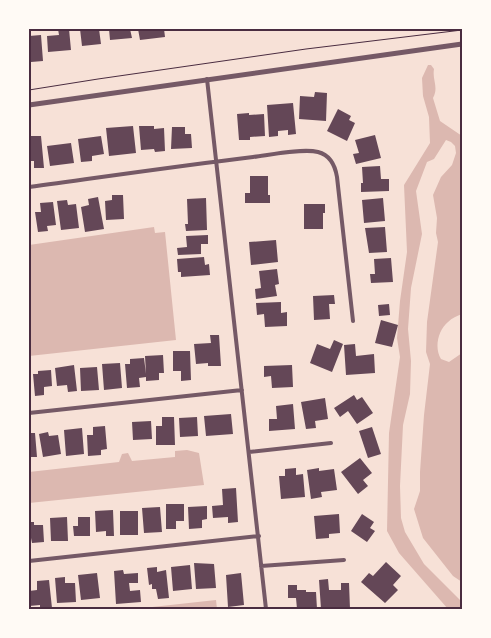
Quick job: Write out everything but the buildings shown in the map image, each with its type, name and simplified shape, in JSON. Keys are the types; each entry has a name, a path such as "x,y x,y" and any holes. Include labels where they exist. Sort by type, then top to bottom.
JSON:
{"street":[{"path":"29,105 462,44"},
{"path":"208,79 266,609"},
{"path":"29,187 217,161 309,151 323,154 331,160 335,167 339,184 353,320"},
{"path":"29,413 242,390"},
{"path":"249,452 331,443"},
{"path":"29,561 259,536"},
{"path":"261,566 344,560"}],"path":[{"path":"29,90 287,51 462,30"}],"shaded area":[{"path":"428,65 431,65 434,69 435,94 433,98 440,121 462,136 462,314 451,319 445,325 438,339 438,350 441,359 449,362 462,353 462,582 453,576 423,538 414,509 420,491 424,415 430,364 426,352 427,322 438,242 436,233 437,218 433,195 441,177 452,165 456,153 455,146 446,140 434,159 427,162 416,191 422,234 411,288 408,329 411,361 410,394 403,425 400,486 401,518 405,532 424,564 462,602 462,609 448,609 399,553 387,531 389,433 400,357 397,338 407,252 404,185 430,143 429,117 423,96 422,78"},
{"path":"154,227 155,233 165,232 176,340 29,356 29,245"},
{"path":"187,450 199,453 204,485 29,503 29,472 119,462 122,454 128,453 132,461 175,457 175,451"},
{"path":"216,600 217,609 134,609"}]}
